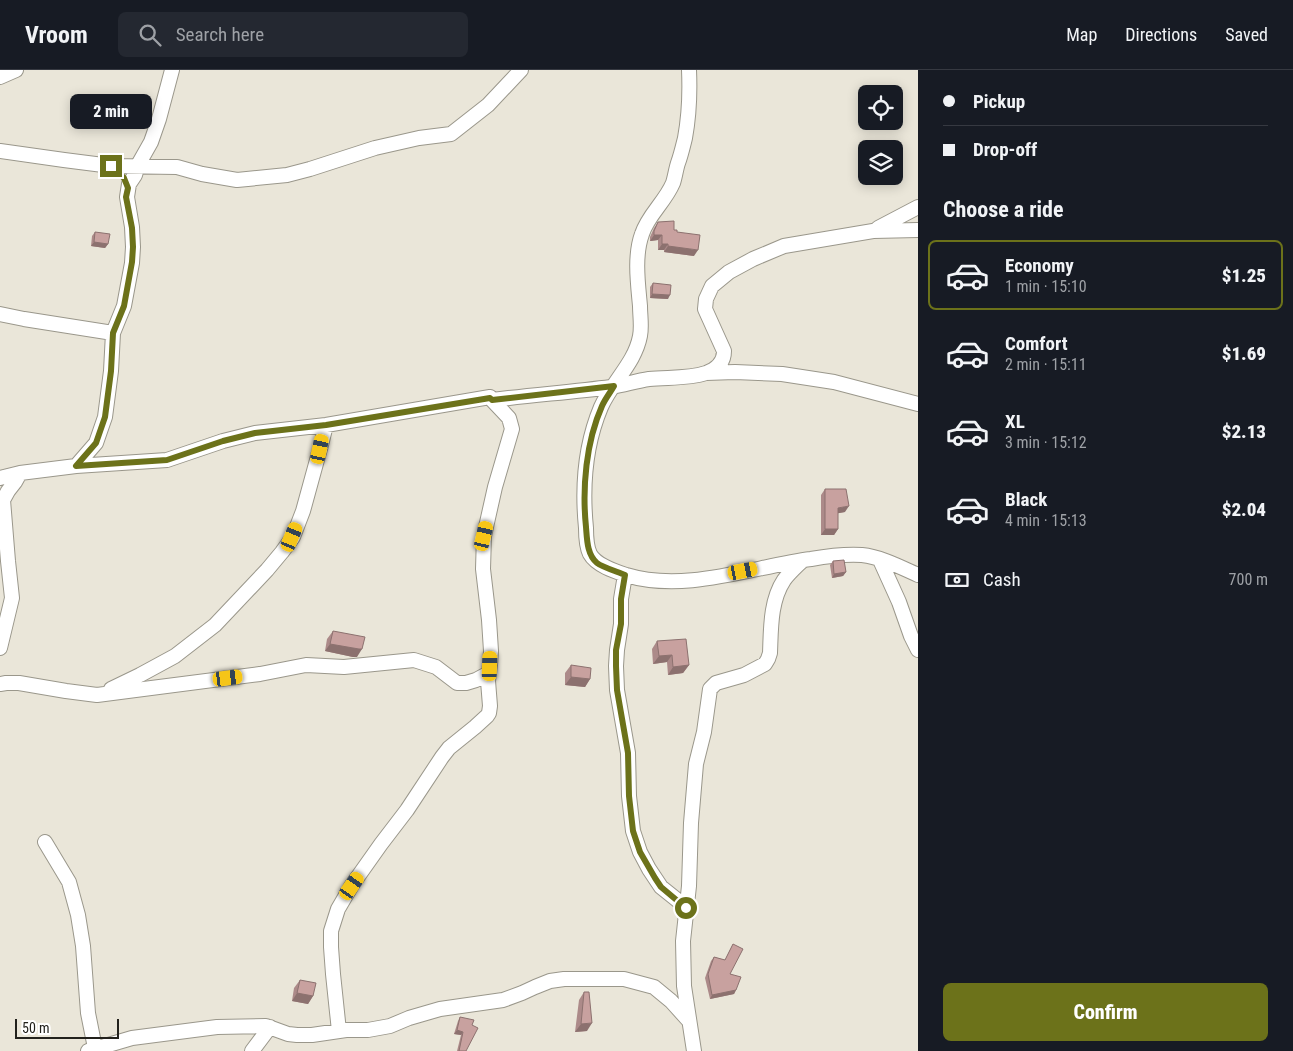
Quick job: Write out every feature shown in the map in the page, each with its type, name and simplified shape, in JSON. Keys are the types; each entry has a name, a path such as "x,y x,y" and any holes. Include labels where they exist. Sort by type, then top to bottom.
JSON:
{"street":[{"path":"0,77 16,70"},
{"path":"76,466 96,443 105,417 111,371 113,333 124,306 132,262 132,228 126,197 129,184 151,142 172,70"},
{"path":"0,151 111,166 177,167 202,174 237,180 287,175 375,148 419,138 451,134 488,105 521,70"},
{"path":"689,70 685,138 672,184 645,227 637,259 641,322 640,337 627,365 602,406 592,435 584,489 587,541 590,553 597,563 625,575 649,580 683,581 707,578 840,555 863,555 918,575"},
{"path":"111,166 124,178 128,188"},
{"path":"872,231 918,207"},
{"path":"706,373 721,363 724,357 724,351 705,309 706,299 712,286 729,272 784,246 872,231 918,230"},
{"path":"0,314 113,333"},
{"path":"0,478 20,473 76,466 167,460 223,441 255,433 326,425 490,398 492,400 614,386 706,373 782,374 825,380 918,404"},
{"path":"339,1031 331,947 331,931 338,909 442,756 487,716 490,706 488,681 491,651 483,569 484,536 495,488 512,429 508,418 492,400"},
{"path":"97,695 140,675 174,656 215,625 268,570 292,537 303,511 326,425"},
{"path":"0,648 12,598 3,500 20,473"},
{"path":"694,1051 684,986 683,941 689,886 691,823 696,764 704,732 710,689 716,683 754,670 768,660 777,594 784,580 803,560"},
{"path":"880,560 918,650"},
{"path":"625,575 621,599 621,624 616,650 616,666 617,690 628,753 629,796 633,831 640,852 661,887 686,908"},
{"path":"0,684 18,683 97,695 260,674 306,665 344,667 414,660 436,667 457,683 476,680 489,673"},
{"path":"45,842 69,882 78,915 83,946 91,1050 132,1038 217,1027 270,1027 288,1034 297,1035 379,1028 440,1009 502,1000 550,981 564,979 624,979 643,983 654,987 662,993 689,1021"},
{"path":"252,1051 270,1027"}],"building":[{"path":"674,221 674,230 677,230 677,232 700,235 698,250 662,244 662,235 654,235 658,222"},
{"path":"95,232 110,234 108,244 94,242"},
{"path":"653,283 671,285 670,295 652,294"},
{"path":"825,489 846,489 849,506 838,508 838,529 825,529"},
{"path":"844,560 846,572 834,574 833,561"},
{"path":"333,631 365,637 362,649 330,644"},
{"path":"686,639 689,665 673,667 672,655 659,656 657,641"},
{"path":"571,665 591,668 590,679 571,677"},
{"path":"733,944 743,949 730,974 741,977 736,990 712,995 708,974 714,957 725,960"},
{"path":"300,980 316,983 313,996 297,993"},
{"path":"584,992 589,992 592,1023 581,1024"},
{"path":"460,1017 474,1020 472,1025 478,1028 466,1051 459,1051 463,1032 457,1030"}],"route":[{"path":"111,166 124,178 128,188 126,197 132,228 132,262 124,306 113,333 111,371 105,417 96,443 76,466 167,460 223,441 255,433 326,425 490,398 492,400 614,386 602,406 592,435 588,457 584,489 587,541 590,553 597,563 625,575 621,599 621,624 616,650 616,666 617,690 629,761 629,796 633,831 640,852 661,887 686,908"}]}
